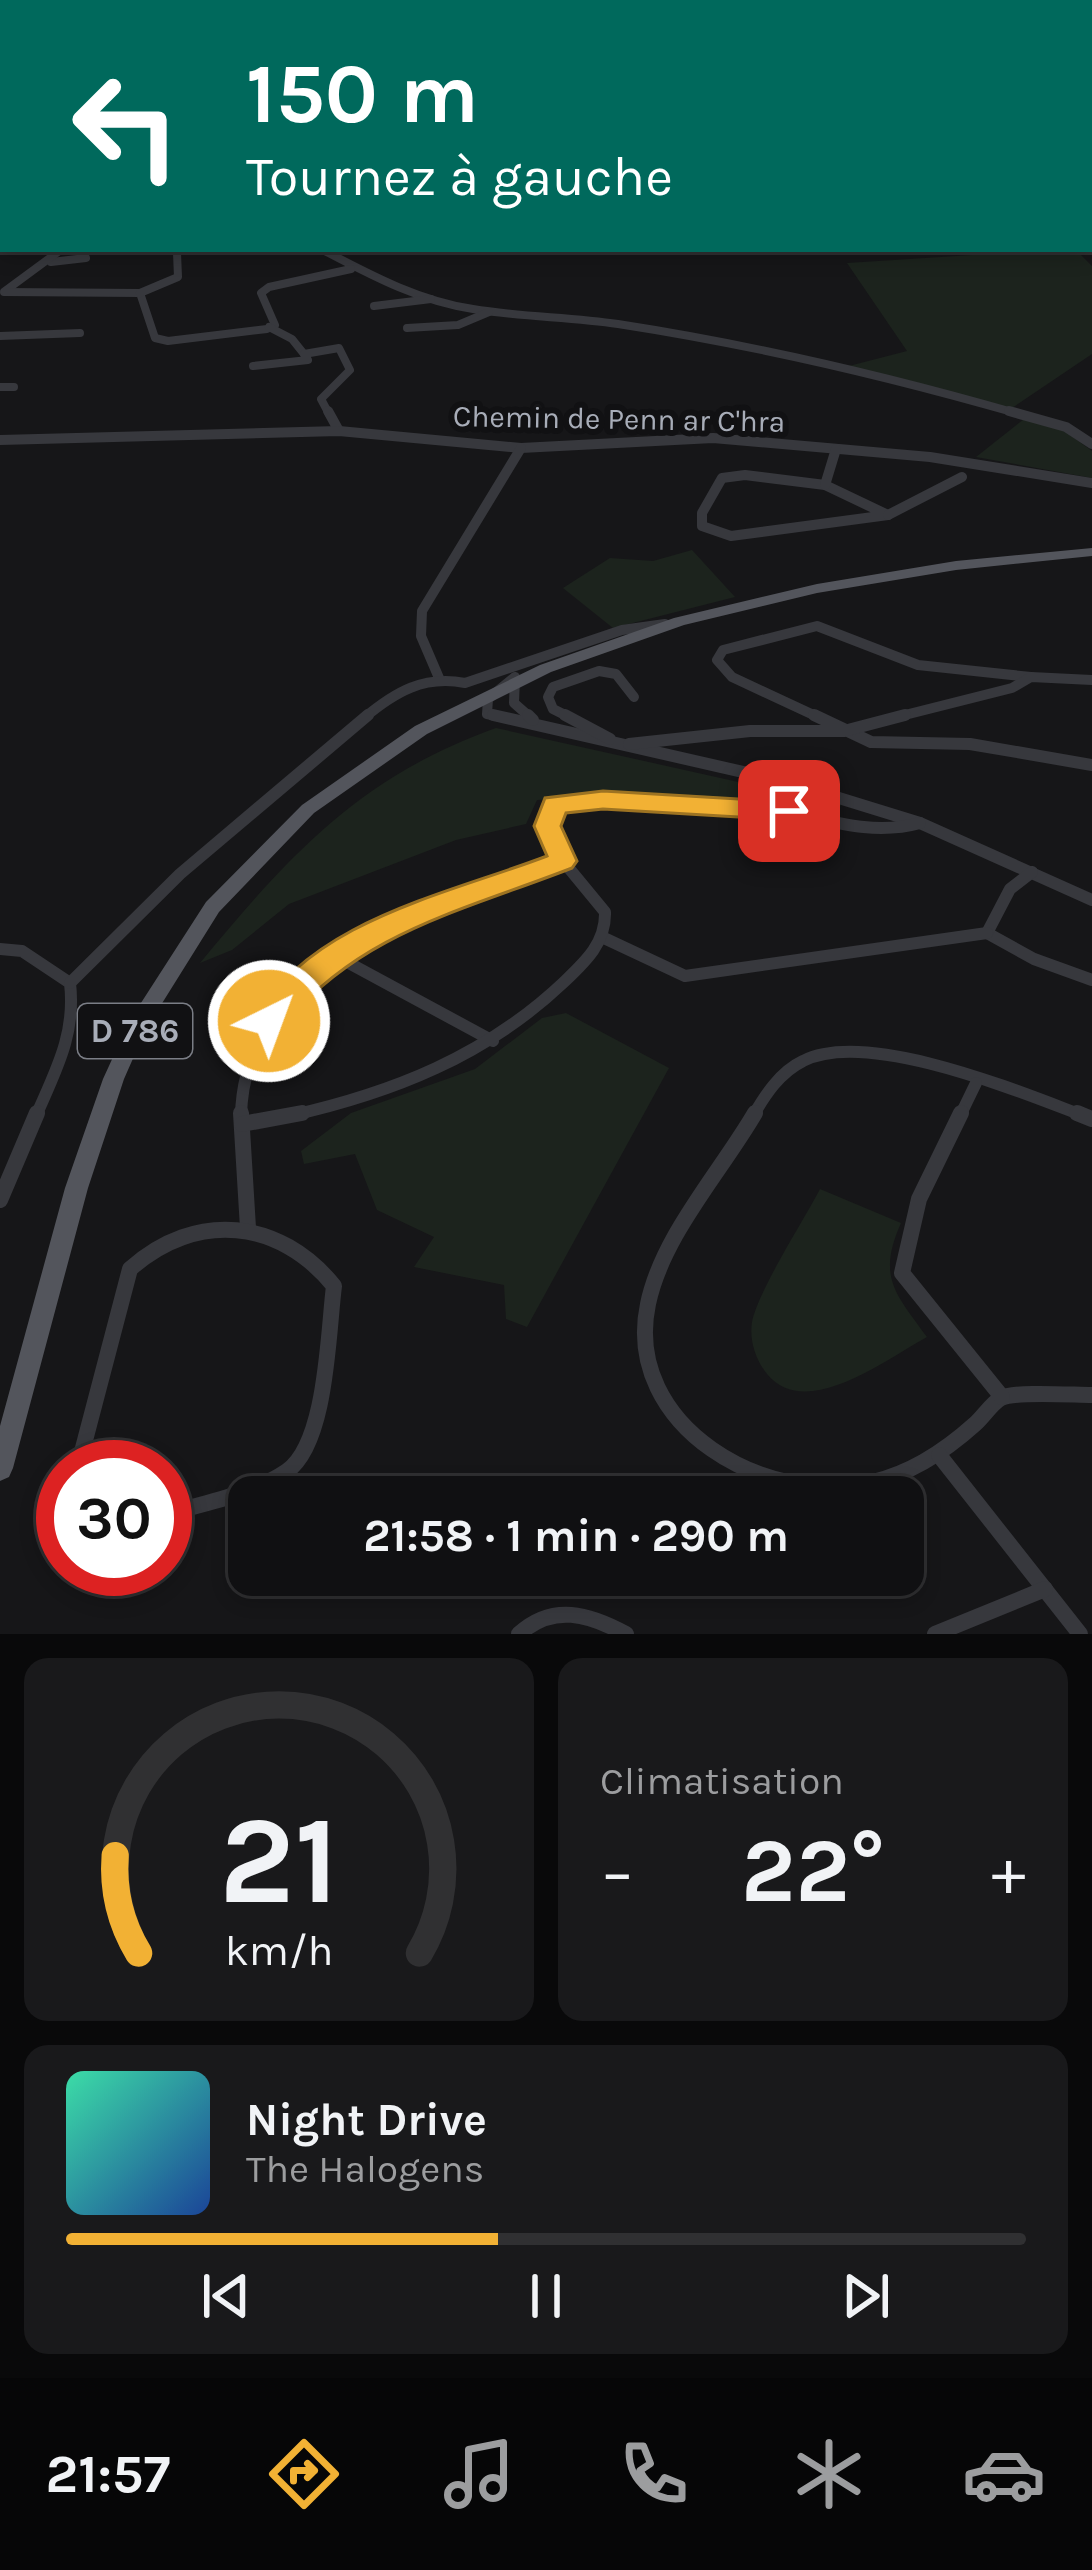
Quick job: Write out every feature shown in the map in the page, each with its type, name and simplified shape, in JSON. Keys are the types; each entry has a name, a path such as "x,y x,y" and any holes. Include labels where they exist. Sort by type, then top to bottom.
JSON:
{"main road":[{"name":"D 786","path":"0,1468 41,1336 85,1158 111,1083 173,960 253,859 305,810 363,766 515,677 702,619 902,573 1092,552"}],"street":[{"path":"2,293 59,252"},
{"path":"326,252 351,269 433,299 490,312 616,324 845,367 1066,427 1092,444"},
{"path":"2,293 140,293 178,277 177,253"},
{"path":"51,262 86,258"},
{"path":"253,366 308,361 292,339 272,326 261,293 269,287 351,269"},
{"path":"140,293 155,338 168,341 272,326"},
{"path":"374,307 433,299"},
{"path":"407,328 458,325 490,312"},
{"path":"0,336 80,333"},
{"path":"304,354 339,348 350,370 321,399 339,431"},
{"path":"0,387 14,387"},
{"name":"Chemin de Penn ar C'hra","path":"0,440 339,431 521,448 713,438 998,466 1092,483"},
{"path":"440,678 421,636 422,611 521,448"},
{"path":"825,485 836,449"},
{"path":"888,515 825,485 733,475 717,484 702,513 702,526 731,536 888,515 962,477"},
{"path":"70,983 180,874 393,694 440,678 465,683 622,630 702,619"},
{"path":"1092,680 918,664 817,626 723,650 717,660 732,677 871,742 970,744 1092,765"},
{"path":"634,697 616,674 599,671 553,687 548,697 553,709 619,745 750,731 844,731 1012,688 1030,677"},
{"path":"488,715 488,699 515,677"},
{"path":"515,677 514,704 525,716 565,732"},
{"path":"452,712 488,715 787,782 920,823 1092,900"},
{"path":"242,1124 416,1080 525,1020 604,938 604,912 562,861 548,826 555,805 603,800 754,806 872,830 920,823"},
{"path":"248,1228 252,1198 242,1124 244,1083 269,1021 297,986 334,955 393,925 562,861"},
{"path":"987,933 1010,889 1032,872"},
{"path":"604,938 685,976 987,933 1034,959 1092,980"},
{"path":"0,950 22,951 70,983 74,1018 0,1200"},
{"path":"334,955 493,1041"},
{"path":"1092,1119 853,1051 813,1055 782,1075 662,1265 646,1309 649,1358 667,1403 704,1443 748,1472 809,1490 878,1482 939,1455 1002,1397 1092,1394"},
{"path":"976,1083 913,1216 902,1273 1002,1397"},
{"path":"85,1440 129,1270 161,1246 248,1228 317,1263 334,1286 310,1436 296,1463 275,1476 192,1505"},
{"path":"939,1455 1080,1634"},
{"path":"935,1634 1045,1589"},
{"path":"519,1634 551,1614 572,1612 599,1618 626,1634"}],"shaded area":[{"path":"1078,252 1092,266 1092,354 1009,410 845,367 907,351 847,263"},
{"path":"1024,419 1062,429 1092,451 1092,478 976,457"},
{"path":"692,550 735,597 613,628 563,588 610,558 653,561"},
{"path":"496,728 842,805 816,809 682,796 537,800 526,824 456,840 289,904 232,950 200,963 297,854 366,795 448,747"},
{"path":"566,1013 669,1068 527,1327 506,1319 504,1285 414,1267 434,1237 377,1210 355,1154 304,1164 301,1151 351,1113 475,1069 542,1018"},
{"path":"820,1189 901,1223 890,1271 898,1296 927,1337 870,1371 824,1389 803,1391 783,1387 767,1374 754,1350 751,1329 763,1292"}],"route":[{"path":"269,1021 297,986 334,955 375,933 562,861 548,826 555,805 603,800 789,811"}]}
